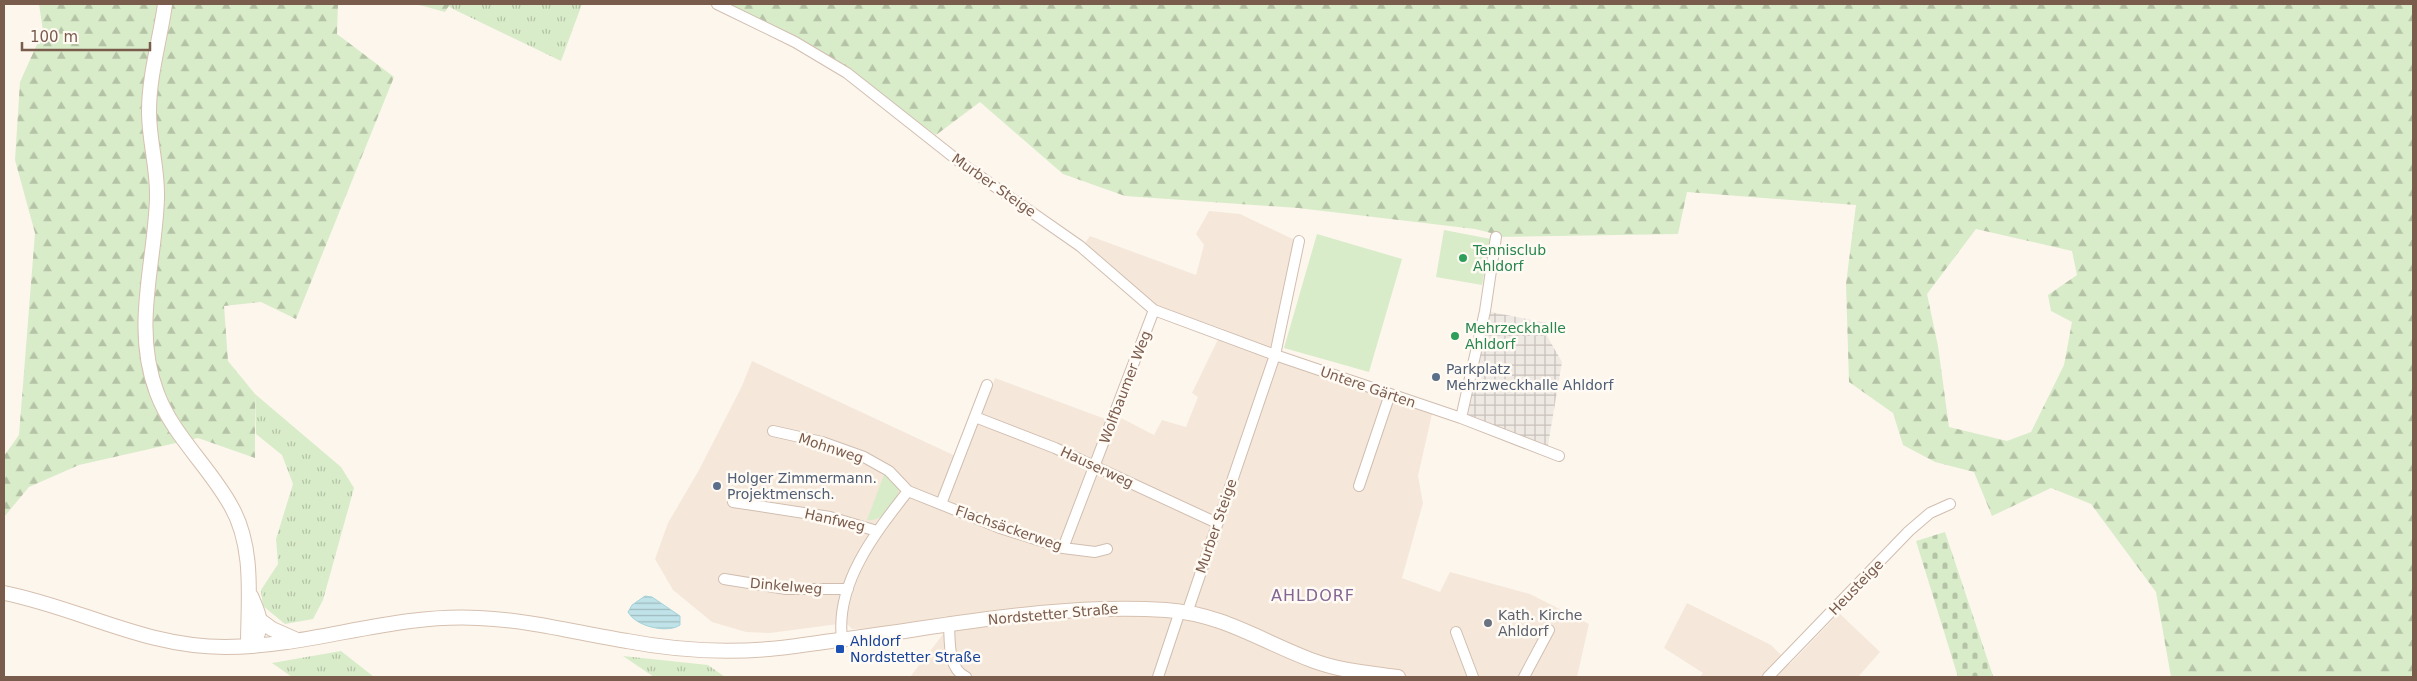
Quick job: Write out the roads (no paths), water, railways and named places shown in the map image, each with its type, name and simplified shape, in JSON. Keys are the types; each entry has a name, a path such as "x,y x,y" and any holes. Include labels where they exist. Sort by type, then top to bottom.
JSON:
{"street":[{"path":"165,4 151,78 149,112 158,196 155,235 146,292 145,328 148,361 157,393 173,425 232,507 240,526 246,547 250,593 248,646"},
{"name":"Murber Steige","path":"717,4 795,42 860,82 962,163 1080,246 1154,310 1275,355"},
{"path":"1461,418 1485,311 1496,237"},
{"name":"Murber Steige","path":"1158,677 1217,523 1275,355 1299,240"},
{"name":"Wolfbaumer Weg","path":"1063,548 1154,310"},
{"name":"Untere Gärten","path":"1275,355 1461,418 1559,456"},
{"path":"941,504 987,385"},
{"path":"1359,486 1390,394"},
{"name":"Hauserweg","path":"975,417 1055,448 1217,523"},
{"name":"Mohnweg","path":"773,430 822,442 864,457 889,471 908,491"},
{"path":"842,639 841,616 848,589 877,531 908,491"},
{"name":"Flachsäckerweg","path":"908,491 1000,528 1063,548 1096,552 1107,549"},
{"name":"Hanfweg","path":"733,502 830,517 877,531"},
{"name":"Heusteige","path":"1768,677 1909,530 1930,513 1950,504"},
{"name":"Dinkelweg","path":"724,579 786,589 848,589"},
{"name":"Nordstetter Straße","path":"4,593 37,601 116,629 193,646 248,646 297,640 387,623 462,617 534,624 647,644 729,651 792,647 949,625 1088,609 1183,612 1232,624 1328,666 1398,677"},
{"path":"248,646 256,639 260,621 250,593"},
{"path":"260,621 272,629 297,640"},
{"path":"949,625 954,666 958,673 966,677"},
{"path":"1524,677 1549,630"},
{"path":"1456,632 1473,677"}],"water":[{"path":"645,596 652,597 680,616 680,625 674,628 660,629 644,625 632,617 628,612 632,605"}],"place":[{"name":"Tennisclub Ahldorf","path":"1463,258"},
{"name":"Mehrzeckhalle Ahldorf","path":"1455,336"},
{"name":"Parkplatz Mehrzweckhalle Ahldorf","path":"1436,377"},
{"name":"Holger Zimmermann. Projektmensch.","path":"717,486"},
{"name":"Kath. Kirche Ahldorf","path":"1488,623"},
{"name":"Ahldorf Nordstetter Straße","path":"840,649"}],"district":[{"name":"AHLDORF","path":"1313,595"}]}
